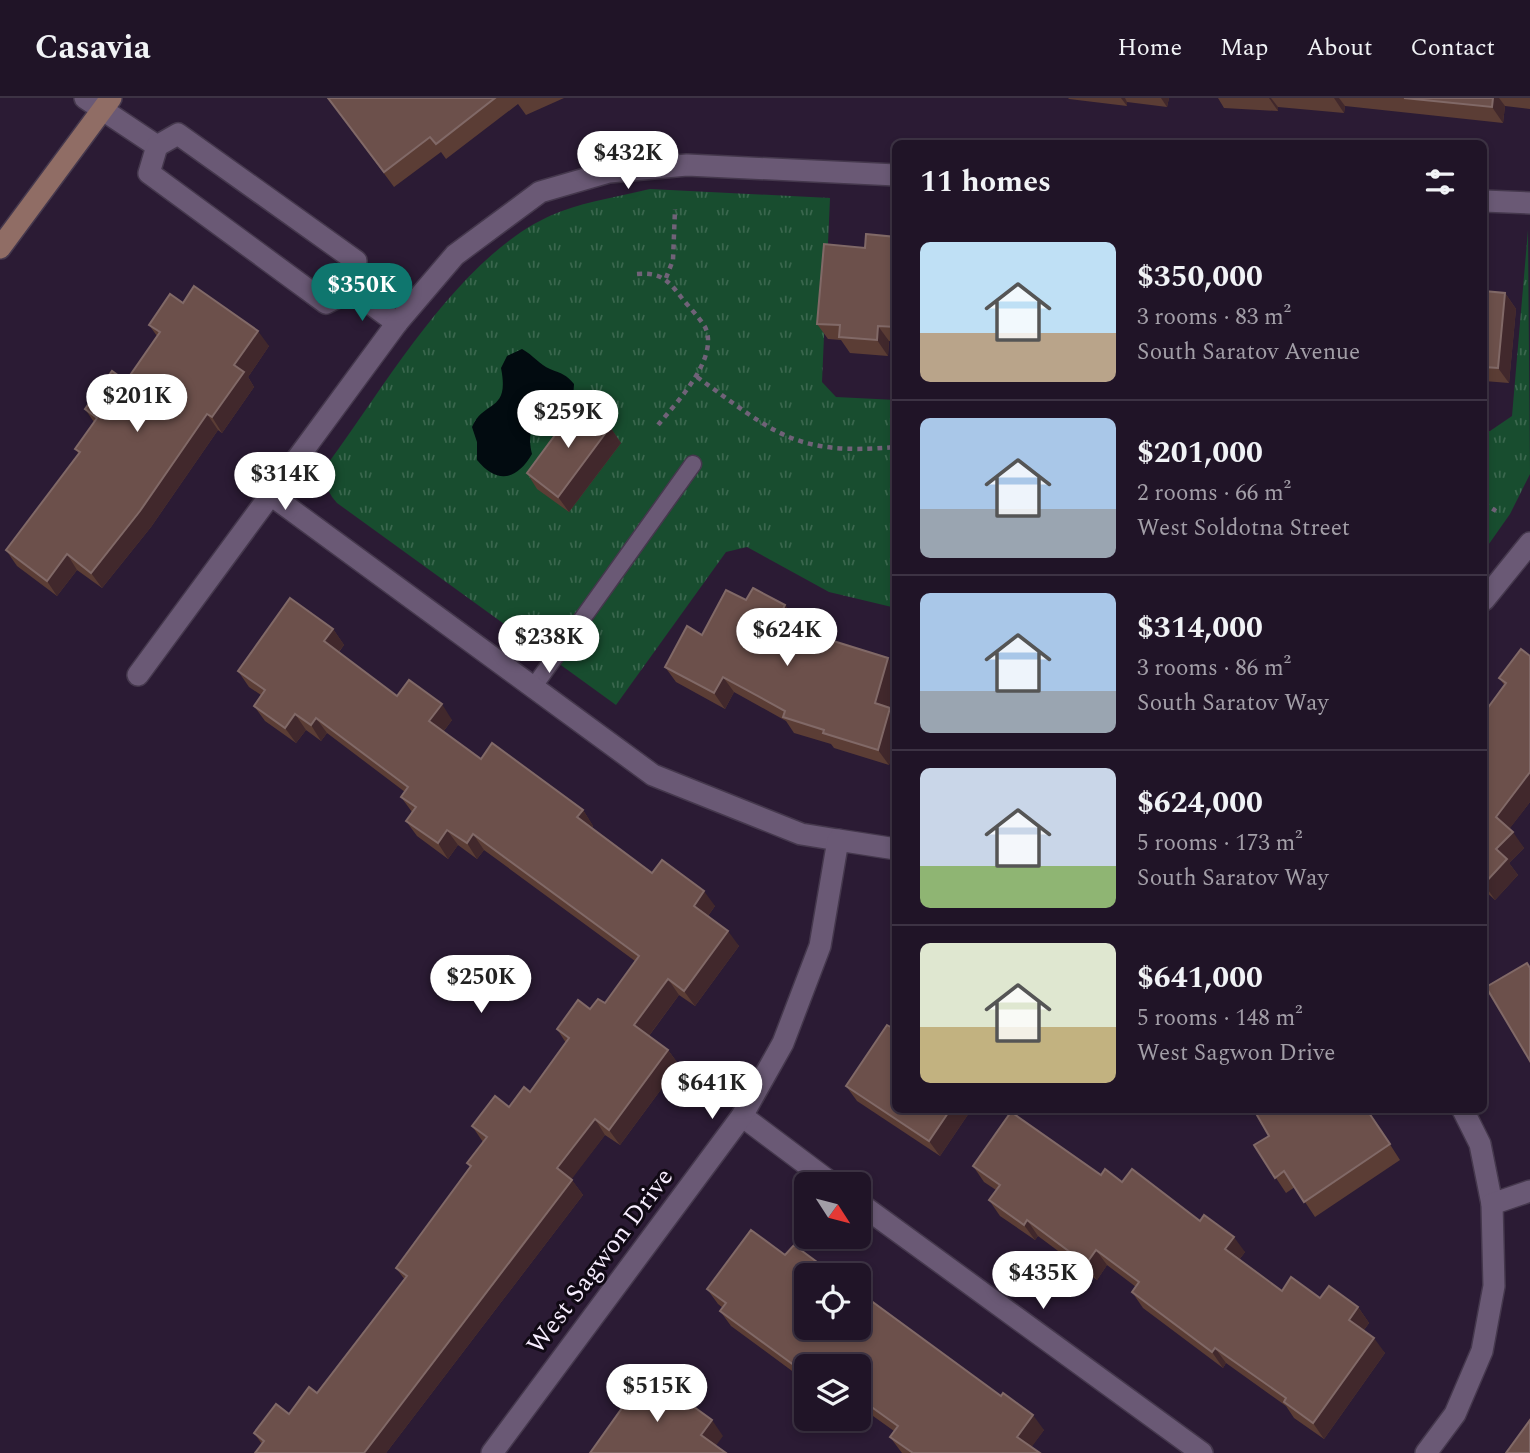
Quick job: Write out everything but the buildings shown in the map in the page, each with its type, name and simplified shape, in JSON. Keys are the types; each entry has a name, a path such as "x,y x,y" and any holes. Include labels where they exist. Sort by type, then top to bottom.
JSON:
{"street":[{"path":"0,248 99,102 157,146"},
{"path":"178,134 356,261 352,290 326,303 149,173 157,146 178,134"},
{"path":"138,675 397,323 455,255 540,192 609,172 687,165 892,175"},
{"path":"1487,201 1530,203"},
{"path":"352,290 397,323"},
{"path":"271,495 532,689 653,775 801,834 892,848"},
{"path":"1487,596 1530,543"},
{"name":"West Sagwon Drive","path":"492,1453 742,1116 783,1044 820,946 838,840"},
{"path":"1426,1453 1455,1414 1482,1351 1494,1286 1492,1204 1480,1144 1464,1113"},
{"path":"742,1116 817,1172"},
{"path":"1492,1204 1530,1191"},
{"path":"872,1212 1202,1453"}],"lane":[{"path":"532,689 693,464"}],"path":[{"path":"666,278 673,260 675,209"},
{"path":"637,274 651,273 666,278 705,328 707,348 696,377 658,425"},
{"path":"696,377 776,433 798,442 817,447 858,450 892,447"},
{"path":"1487,505 1496,511"}],"green space":[{"path":"650,189 830,198 822,382 836,397 892,400 892,607 829,592 747,547 726,552 616,705 337,503 327,484 329,462 403,357 461,285 493,254 527,229 562,211"},
{"path":"1528,230 1530,474 1510,514 1487,547 1487,431 1512,416"}],"shaded area":[{"path":"522,349 571,381 574,384 573,399 564,411 547,416 536,424 530,436 532,454 526,463 513,474 499,476 484,468 477,460 477,442 472,427 477,418 499,399 503,382 501,368 507,356"}]}
